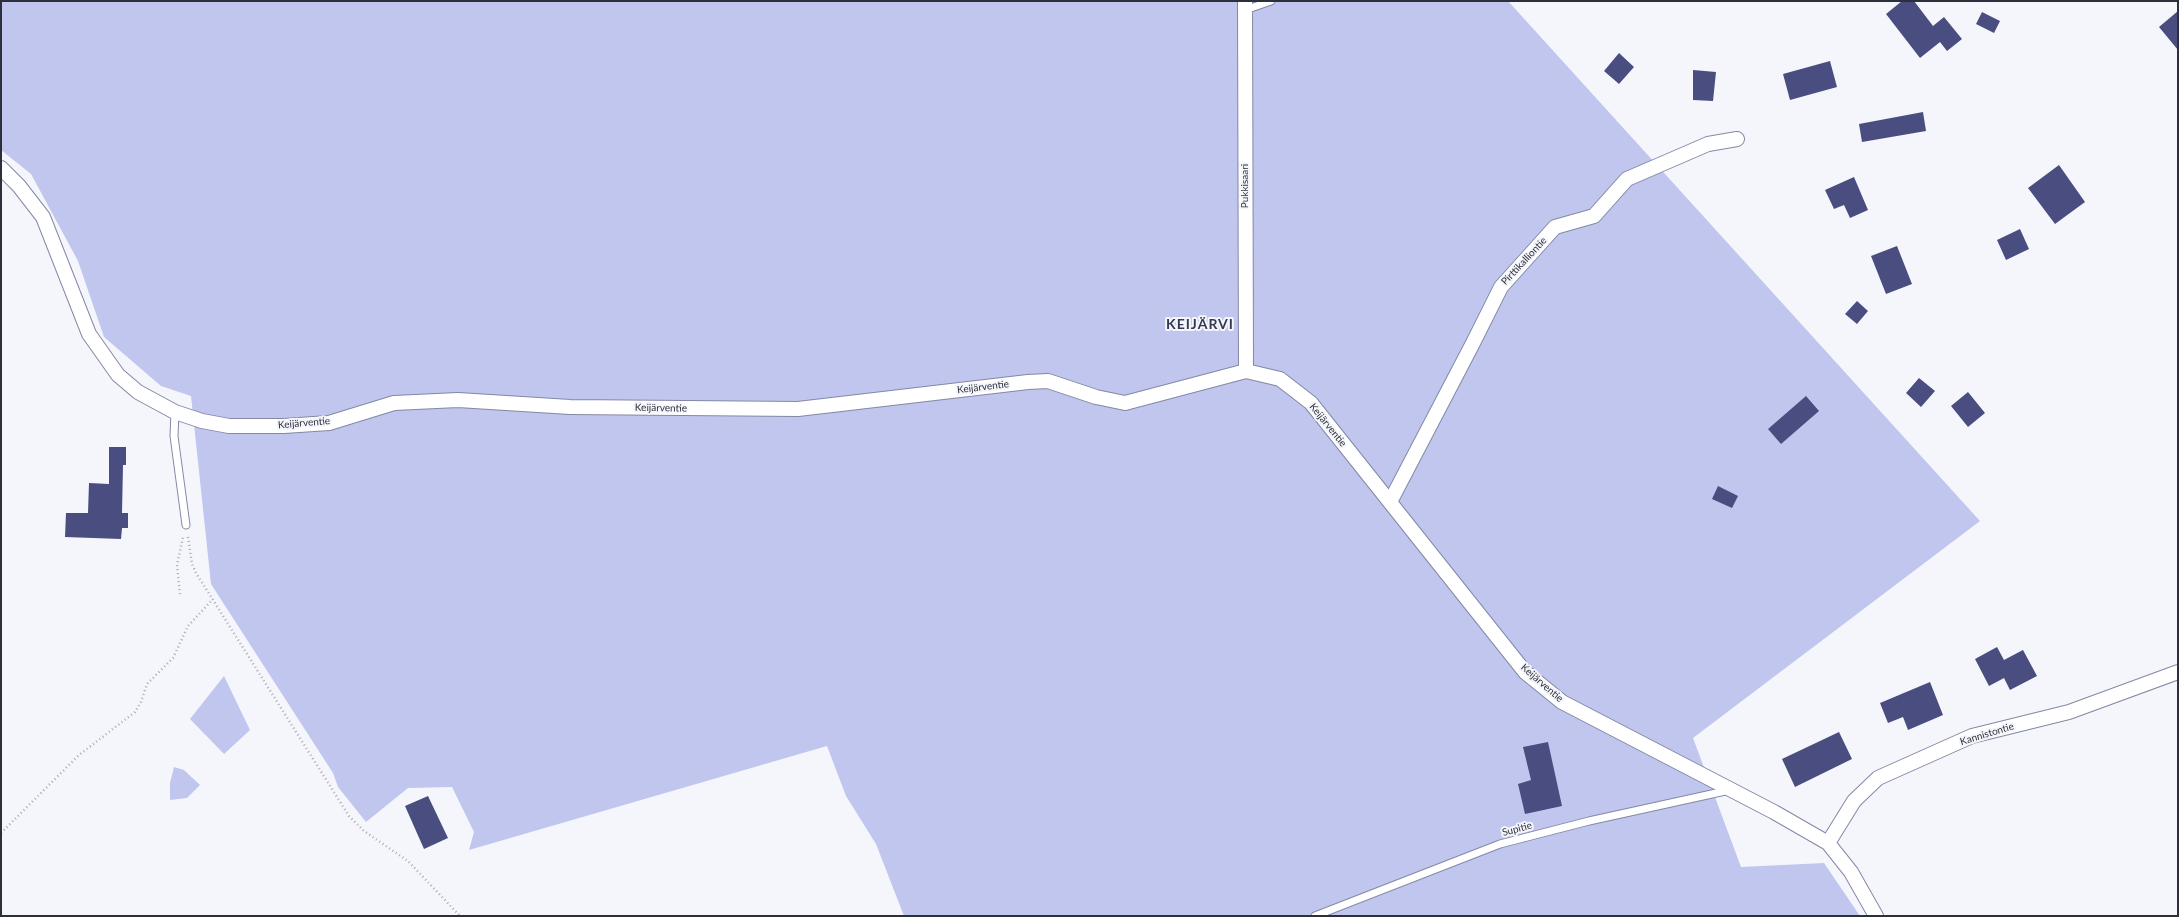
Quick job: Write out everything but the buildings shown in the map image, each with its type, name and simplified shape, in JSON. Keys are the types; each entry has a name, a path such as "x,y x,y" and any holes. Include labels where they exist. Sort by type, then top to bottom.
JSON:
{"street":[{"name":"Pukkisaari","path":"1245,6 1246,371"},
{"name":"Pirttikalliontie","path":"1390,502 1473,344 1500,287 1555,228 1594,216 1627,179 1708,144 1737,140"},
{"name":"Keijärventie","path":"1,168 19,186 43,217 88,334 106,361 118,375 138,392 175,412 202,421 229,426 284,426 329,423 394,403 458,400 570,407 798,409 1028,382 1048,382 1096,397 1125,403 1246,371 1280,379 1311,403 1526,672 1562,702 1732,790 1828,843 1851,872 1876,916"},
{"name":"Kannistontie","path":"1828,843 1854,801 1878,778 1972,736 2069,712 2178,672"}],"lane":[{"path":"1245,6 1271,1"},
{"path":"175,412 174,436 186,525"},
{"name":"Supitie","path":"1315,916 1500,844 1589,821 1732,790"}],"path":[{"path":"180,594 177,565 186,525"},
{"path":"186,525 192,564 349,816 364,831 408,861 460,916"},
{"path":"1,833 80,755 135,712 141,702 147,684 173,658 188,626 213,599"}],"shaded area":[{"path":"1,1 1508,1 1980,521 1693,738 1741,867 1824,863 1860,916 904,916 876,844 846,796 827,746 469,850 474,832 452,787 408,788 366,822 338,787 333,773 211,584 191,396 161,386 104,337 78,261 31,174 1,150"},
{"path":"224,676 250,730 224,754 190,719"},
{"path":"174,767 184,770 200,785 187,798 170,800 170,783"}],"district":[{"name":"KEIJÄRVI","path":"1200,324"}]}
